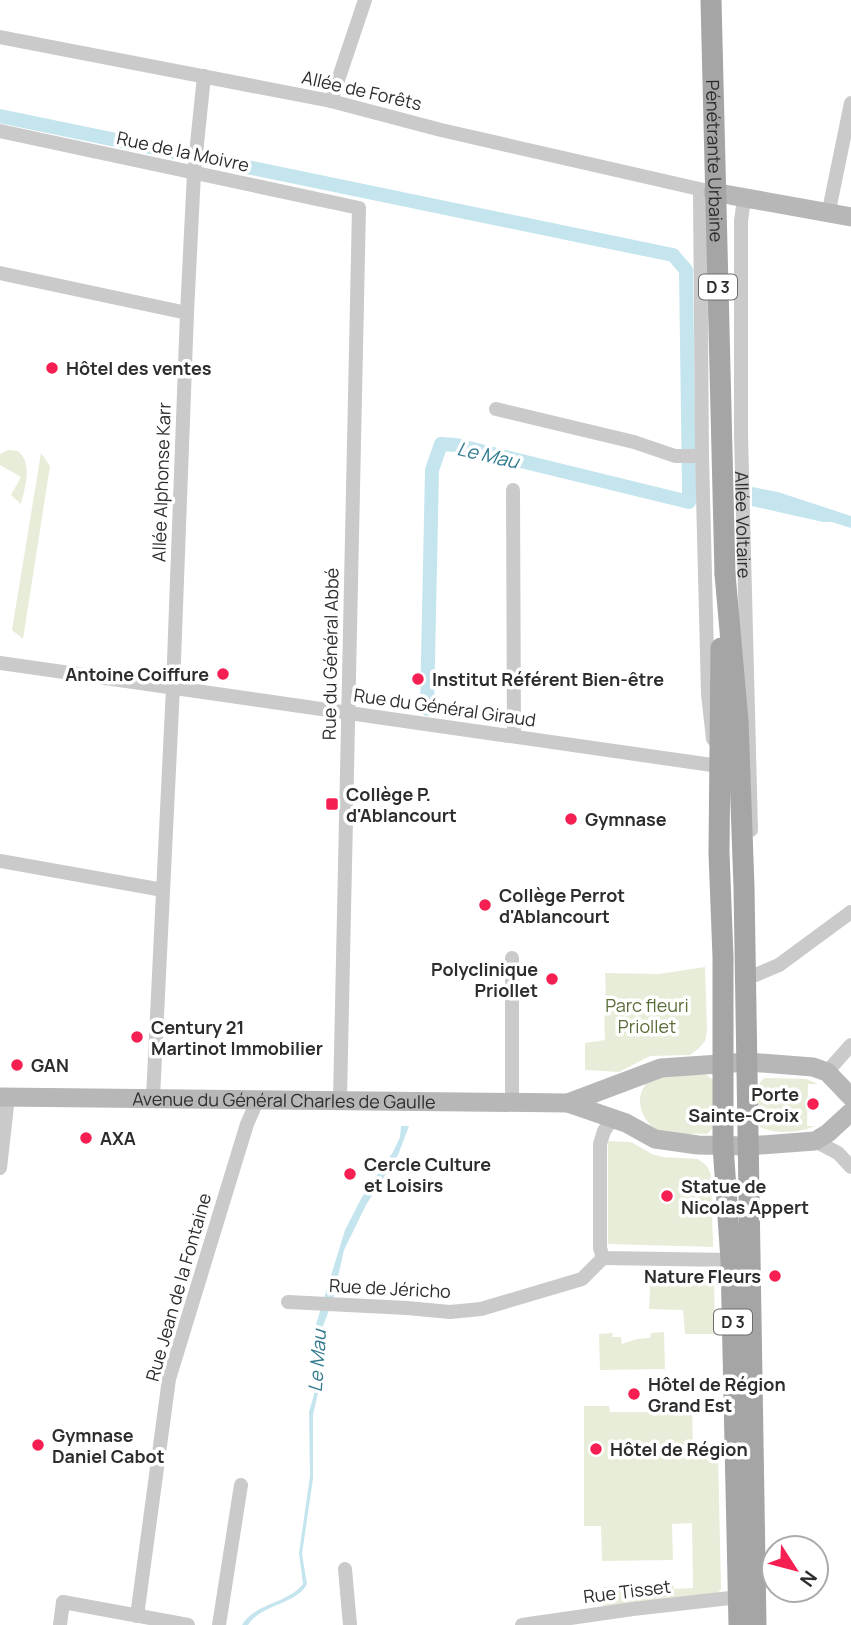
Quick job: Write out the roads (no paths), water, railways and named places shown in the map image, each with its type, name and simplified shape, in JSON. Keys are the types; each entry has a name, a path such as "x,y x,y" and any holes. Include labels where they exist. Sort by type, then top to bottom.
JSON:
{"main road":[{"name":"Pénétrante Urbaine","path":"711,0 726,574"},
{"path":"706,191 851,218"},
{"name":"Allée Voltaire","path":"722,1063 719,766 721,636 726,574"},
{"name":"Allée Voltaire","path":"726,574 738,721 748,1062"},
{"name":"Avenue du Général Charles de Gaulle","path":"568,1103 661,1068 748,1062 806,1066 830,1076"},
{"name":"D 3","path":"748,1062 756,1625"},
{"name":"D 3","path":"722,1063 723,1146 731,1259 739,1625"},
{"path":"830,1076 851,1097"},
{"path":"822,1137 837,1113 839,1102 830,1076"},
{"path":"613,1118 617,1103 615,1087"},
{"name":"Avenue du Général Charles de Gaulle","path":"4,1097 568,1103 613,1118 655,1139 683,1145 748,1146 822,1137"},
{"path":"822,1137 851,1112"}],"street":[{"path":"331,101 365,0"},
{"name":"Allée de Forêts","path":"0,37 331,101 441,130 706,191"},
{"name":"Allée Alphonse Karr","path":"153,1098 194,171 204,76"},
{"path":"828,215 851,103"},
{"name":"Rue de la Moivre","path":"0,131 359,208"},
{"name":"Allée Voltaire","path":"706,191 698,456 710,724 719,766"},
{"name":"Allée Voltaire","path":"743,847 751,832 752,809 741,433 741,221 744,199"},
{"name":"Rue du Général Abbé","path":"340,1100 359,208"},
{"path":"0,273 187,313"},
{"path":"496,409 634,442 675,456 698,456"},
{"path":"513,490 513,736"},
{"name":"Rue du Général Giraud","path":"0,663 719,766"},
{"path":"0,861 163,890"},
{"path":"746,979 779,965 851,912"},
{"path":"512,958 512,1102"},
{"path":"830,1076 851,1045"},
{"path":"0,1168 4,1097"},
{"name":"Rue Jean de la Fontaine","path":"137,1616 169,1379 247,1124 258,1100"},
{"path":"613,1118 604,1131 600,1144 600,1248 603,1258 731,1259"},
{"path":"822,1137 851,1167"},
{"name":"Rue de Jéricho","path":"288,1303 450,1312 481,1309 582,1279 603,1258"},
{"path":"219,1625 241,1485"},
{"path":"345,1569 350,1625"},
{"name":"Rue Tisset","path":"522,1625 738,1597"},
{"path":"60,1625 63,1602 184,1625"}],"water":[{"path":"752,487 778,492 851,516 851,528 752,506"},
{"path":"401,1126 409,1126 398,1155 366,1205 344,1250 333,1300 321,1331 321,1380 313,1415 313,1479 302,1554 307,1584 295,1596 261,1613 248,1625 242,1625 255,1612 289,1596 303,1584 299,1553 310,1476 309,1412 317,1384 313,1334 345,1230 362,1197 393,1152 400,1137"}],"waterway":[{"path":"0,116 673,255 686,270 689,488"},
{"name":"Le Mau","path":"427,709 432,470 441,444 456,445 689,502 689,488 697,489"}],"place":[{"name":"Hôtel des ventes","path":"52,368"},
{"name":"Antoine Coiffure","path":"223,674"},
{"name":"Institut Référent Bien-être","path":"418,679"},
{"name":"Collège P. d'Ablancourt","path":"332,804"},
{"name":"Gymnase","path":"571,819"},
{"name":"Collège Perrot d'Ablancourt","path":"485,905"},
{"name":"Polyclinique Priollet","path":"552,979"},
{"name":"Century 21 Martinot Immobilier","path":"137,1037"},
{"name":"GAN","path":"17,1065"},
{"name":"Porte Sainte-Croix","path":"813,1104"},
{"name":"AXA","path":"86,1138"},
{"name":"Cercle Culture et Loisirs","path":"350,1174"},
{"name":"Statue de Nicolas Appert","path":"667,1196"},
{"name":"Nature Fleurs","path":"775,1276"},
{"name":"Hôtel de Région Grand Est","path":"634,1394"},
{"name":"Gymnase Daniel Cabot","path":"38,1445"},
{"name":"Hôtel de Région","path":"596,1449"}],"park label":[{"name":"Parc fleuri Priollet","path":"647,1015"}]}
